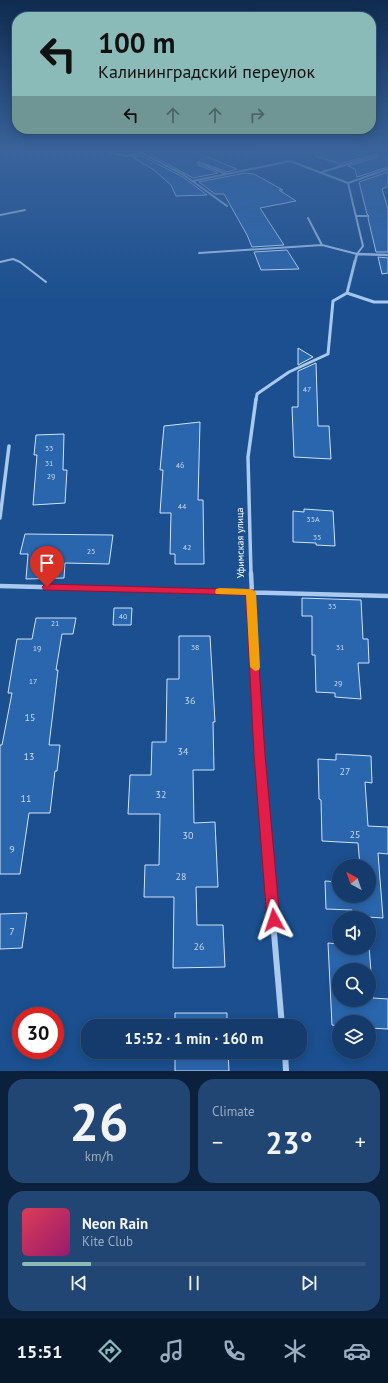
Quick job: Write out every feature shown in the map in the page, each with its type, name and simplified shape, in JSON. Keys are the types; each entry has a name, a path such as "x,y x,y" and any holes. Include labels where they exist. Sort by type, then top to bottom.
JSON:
{"street":[{"path":"388,255 357,254 347,293 374,302 388,302"},
{"name":"Уфимская улица","path":"281,1019 260,755 251,592 248,457 257,394 289,372 328,354 333,301 347,293"},
{"path":"0,518 9,446"},
{"path":"0,586 388,596"},
{"path":"285,1059 286,1071"}],"lane":[{"path":"222,202 227,206"},
{"path":"200,252 322,245 357,254 363,246 353,202"},
{"path":"0,215 25,210"},
{"path":"356,216 367,216"},
{"path":"308,218 322,245"},
{"path":"0,262 13,259 20,262 46,282"}],"building":[{"path":"228,202 291,202 260,208 284,245 252,247"},
{"path":"364,202 386,202 388,209 388,252 376,252 368,218 369,216 367,214"},
{"path":"287,250 299,269 261,270 254,252"},
{"path":"378,257 388,258 388,273 382,274"},
{"path":"298,348 313,357 298,365"},
{"path":"316,363 318,426 329,426 331,459 294,457 292,407 298,407 298,371"},
{"path":"200,422 198,500 203,500 204,564 175,564 175,554 170,554 171,513 160,513 163,470 160,470 164,426"},
{"path":"64,434 63,470 67,470 65,503 33,505 37,455 34,455 36,435"},
{"path":"304,509 333,511 335,546 293,542 293,511 304,512"},
{"path":"25,534 113,535 109,564 65,563 64,578 26,579 28,554 20,554"},
{"path":"302,598 361,600 363,639 368,639 369,663 358,663 361,699 335,697 335,693 316,692 315,655 312,655 312,616 302,616"},
{"path":"114,608 132,608 131,625 113,625"},
{"path":"36,618 76,618 73,634 62,634 56,670 58,670 49,745 60,745 57,771 55,771 50,813 29,813 20,874 0,874 0,745 2,745 12,693 8,693 17,639 32,639"},
{"path":"179,636 210,636 215,722 213,722 214,770 193,770 194,823 215,822 218,887 196,887 197,925 223,925 225,967 173,968 174,897 144,897 145,865 159,865 160,814 128,814 130,775 151,775 152,742 166,742 167,679 179,679"},
{"path":"336,754 371,756 372,783 365,782 368,826 388,827 388,854 378,853 383,918 376,918 376,911 326,909 325,881 332,882 332,903 376,903 376,859 359,859 358,843 322,841 318,759 336,760"},
{"path":"27,913 22,948 0,949 0,914"},
{"path":"328,943 332,943 332,955 370,955 370,963 332,963 332,1007 376,1007 376,998 388,999 388,1029 376,1028 376,1015 332,1015 332,1025"},
{"path":"175,1013 227,1013 227,1019 175,1019"},
{"path":"175,1059 228,1059 229,1071 175,1071"}],"slow traffic":[{"path":"220,592 251,592 255,667"}],"route":[{"path":"47,587 251,592 260,755 274,920"}]}
